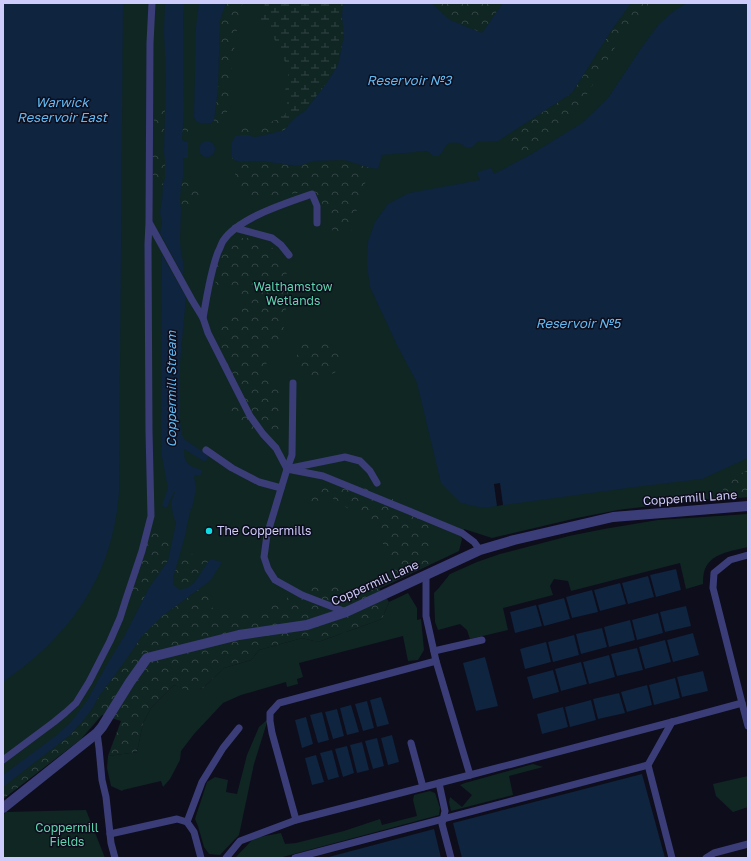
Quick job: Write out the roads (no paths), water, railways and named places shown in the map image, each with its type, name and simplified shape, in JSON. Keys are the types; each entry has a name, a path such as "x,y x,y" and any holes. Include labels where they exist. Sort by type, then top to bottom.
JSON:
{"street":[{"name":"Coppermill Lane","path":"3,808 102,727 130,682 148,658 239,635 307,625 346,612 480,550 514,540 613,517 748,506"}],"lane":[{"path":"3,760 65,713 76,703 89,682 120,618 142,551 151,516 148,244 150,43 152,3"},
{"path":"203,318 214,263 223,241 235,228 282,204 312,194 317,206 317,224"},
{"path":"149,223 155,236 203,318 208,333 250,416 263,434 276,448 287,469"},
{"path":"235,228 272,238 281,245 289,255"},
{"path":"293,383 292,455 267,535 264,556 268,569 275,580 302,596 346,612"},
{"path":"206,450 245,475 259,482 281,488"},
{"path":"287,469 345,457 360,461 370,471 377,483"},
{"path":"287,469 323,476 410,511 462,534 474,542 480,550"},
{"path":"748,555 730,560 714,573 713,588 748,726"},
{"path":"426,575 426,616 436,662 470,775"},
{"path":"434,651 482,640"},
{"path":"296,820 272,733 270,713 279,703 436,662"},
{"path":"226,858 240,841 296,820 742,703"},
{"path":"672,722 648,764 672,858"},
{"path":"187,822 202,782 223,748 240,728"},
{"path":"96,733 102,780 106,797 111,843 115,858"},
{"path":"411,743 423,787"},
{"path":"295,858 648,764"},
{"path":"439,783 446,811 442,824 451,858"},
{"path":"110,834 177,819 187,822 194,832 201,858"},
{"path":"706,858 714,853 748,844"}],"water":[{"name":"Warwick Reservoir East","path":"3,3 123,3 119,492 117,513 113,533 100,571 80,607 48,645 30,662 3,682"},
{"path":"165,3 184,3 184,110 182,139 184,142 188,142 188,158 183,158 183,178 180,200 180,240 183,275 160,233 162,223 160,212 165,178"},
{"path":"199,3 226,3 220,20 218,89 214,120 211,123 198,122 194,117 196,26"},
{"name":"Reservoir №3","path":"343,3 431,3 450,20 482,33 503,3 631,3 611,31 572,93 498,141 477,142 472,147 466,148 458,143 448,143 439,156 433,156 428,151 382,155 378,169 344,160 313,161 298,166 260,161 241,162 234,160 232,157 232,142 236,136 248,135 254,137 285,130 297,116 305,111 326,84 338,65 344,36 342,17"},
{"name":"Reservoir №5","path":"687,3 748,3 748,458 702,479 483,508 461,503 441,483 417,383 397,345 370,287 367,265 368,242 375,222 388,204 409,193 480,180 477,172 491,168 494,174 530,155 582,123 608,98 659,24 675,10"},
{"path":"207,141 213,143 215,149 213,155 207,157 201,155 199,149 201,143"},
{"name":"Coppermill Stream","path":"162,255 186,297 180,362 180,421 182,435 184,439 209,456 205,462 184,449 185,458 188,464 202,470 200,476 195,475 194,477 196,489 187,529 173,578 174,585 180,590 189,587 195,582 210,559 222,562 210,581 162,616 142,636 99,696 92,709 70,735 3,787 3,775 57,735 71,722 87,701 125,635 149,588 168,561 176,523 171,502 175,492 167,508 162,506 168,488 162,457 161,425"},
{"path":"676,569 681,590 656,597 650,575"},
{"path":"648,576 654,597 628,604 622,583"},
{"path":"620,583 626,604 600,611 594,590"},
{"path":"592,590 598,612 572,618 566,597"},
{"path":"564,598 570,619 544,626 538,605"},
{"path":"536,605 542,626 515,633 510,612"},
{"path":"686,606 691,626 665,632 660,612"},
{"path":"658,613 663,633 637,640 632,620"},
{"path":"630,620 635,640 609,647 604,627"},
{"path":"602,628 607,647 581,654 576,634"},
{"path":"693,633 699,655 673,662 667,640"},
{"path":"574,635 579,655 553,662 548,642"},
{"path":"665,640 671,662 645,669 639,647"},
{"path":"546,642 551,662 525,669 520,649"},
{"path":"637,648 643,670 617,676 611,654"},
{"path":"609,655 615,677 589,684 583,662"},
{"path":"485,657 498,706 476,711 463,663"},
{"path":"581,662 587,684 561,691 555,669"},
{"path":"553,670 559,692 533,699 527,677"},
{"path":"703,671 708,691 682,697 677,677"},
{"path":"675,678 680,698 654,705 649,685"},
{"path":"647,685 652,705 627,712 621,692"},
{"path":"619,693 625,713 598,719 593,699"},
{"path":"381,697 389,724 377,727 370,700"},
{"path":"591,700 596,720 570,727 565,707"},
{"path":"367,701 374,728 363,731 355,704"},
{"path":"351,705 359,732 347,735 340,708"},
{"path":"563,707 568,727 542,734 537,714"},
{"path":"337,709 344,736 333,739 325,712"},
{"path":"322,712 329,740 318,743 310,715"},
{"path":"306,717 313,744 302,748 295,720"},
{"path":"392,735 399,762 388,765 381,738"},
{"path":"377,738 384,766 373,769 365,741"},
{"path":"362,742 369,770 357,773 350,745"},
{"path":"347,746 354,773 343,777 335,749"},
{"path":"332,750 339,777 328,780 320,753"},
{"path":"316,755 324,782 312,785 305,758"},
{"path":"642,774 665,858 462,858 453,823"},
{"path":"434,829 441,858 325,858"}],"place":[{"name":"The Coppermills","path":"209,531"}],"park label":[{"name":"Walthamstow Wetlands","path":"293,294"},
{"name":"Coppermill Fields","path":"67,835"}]}
